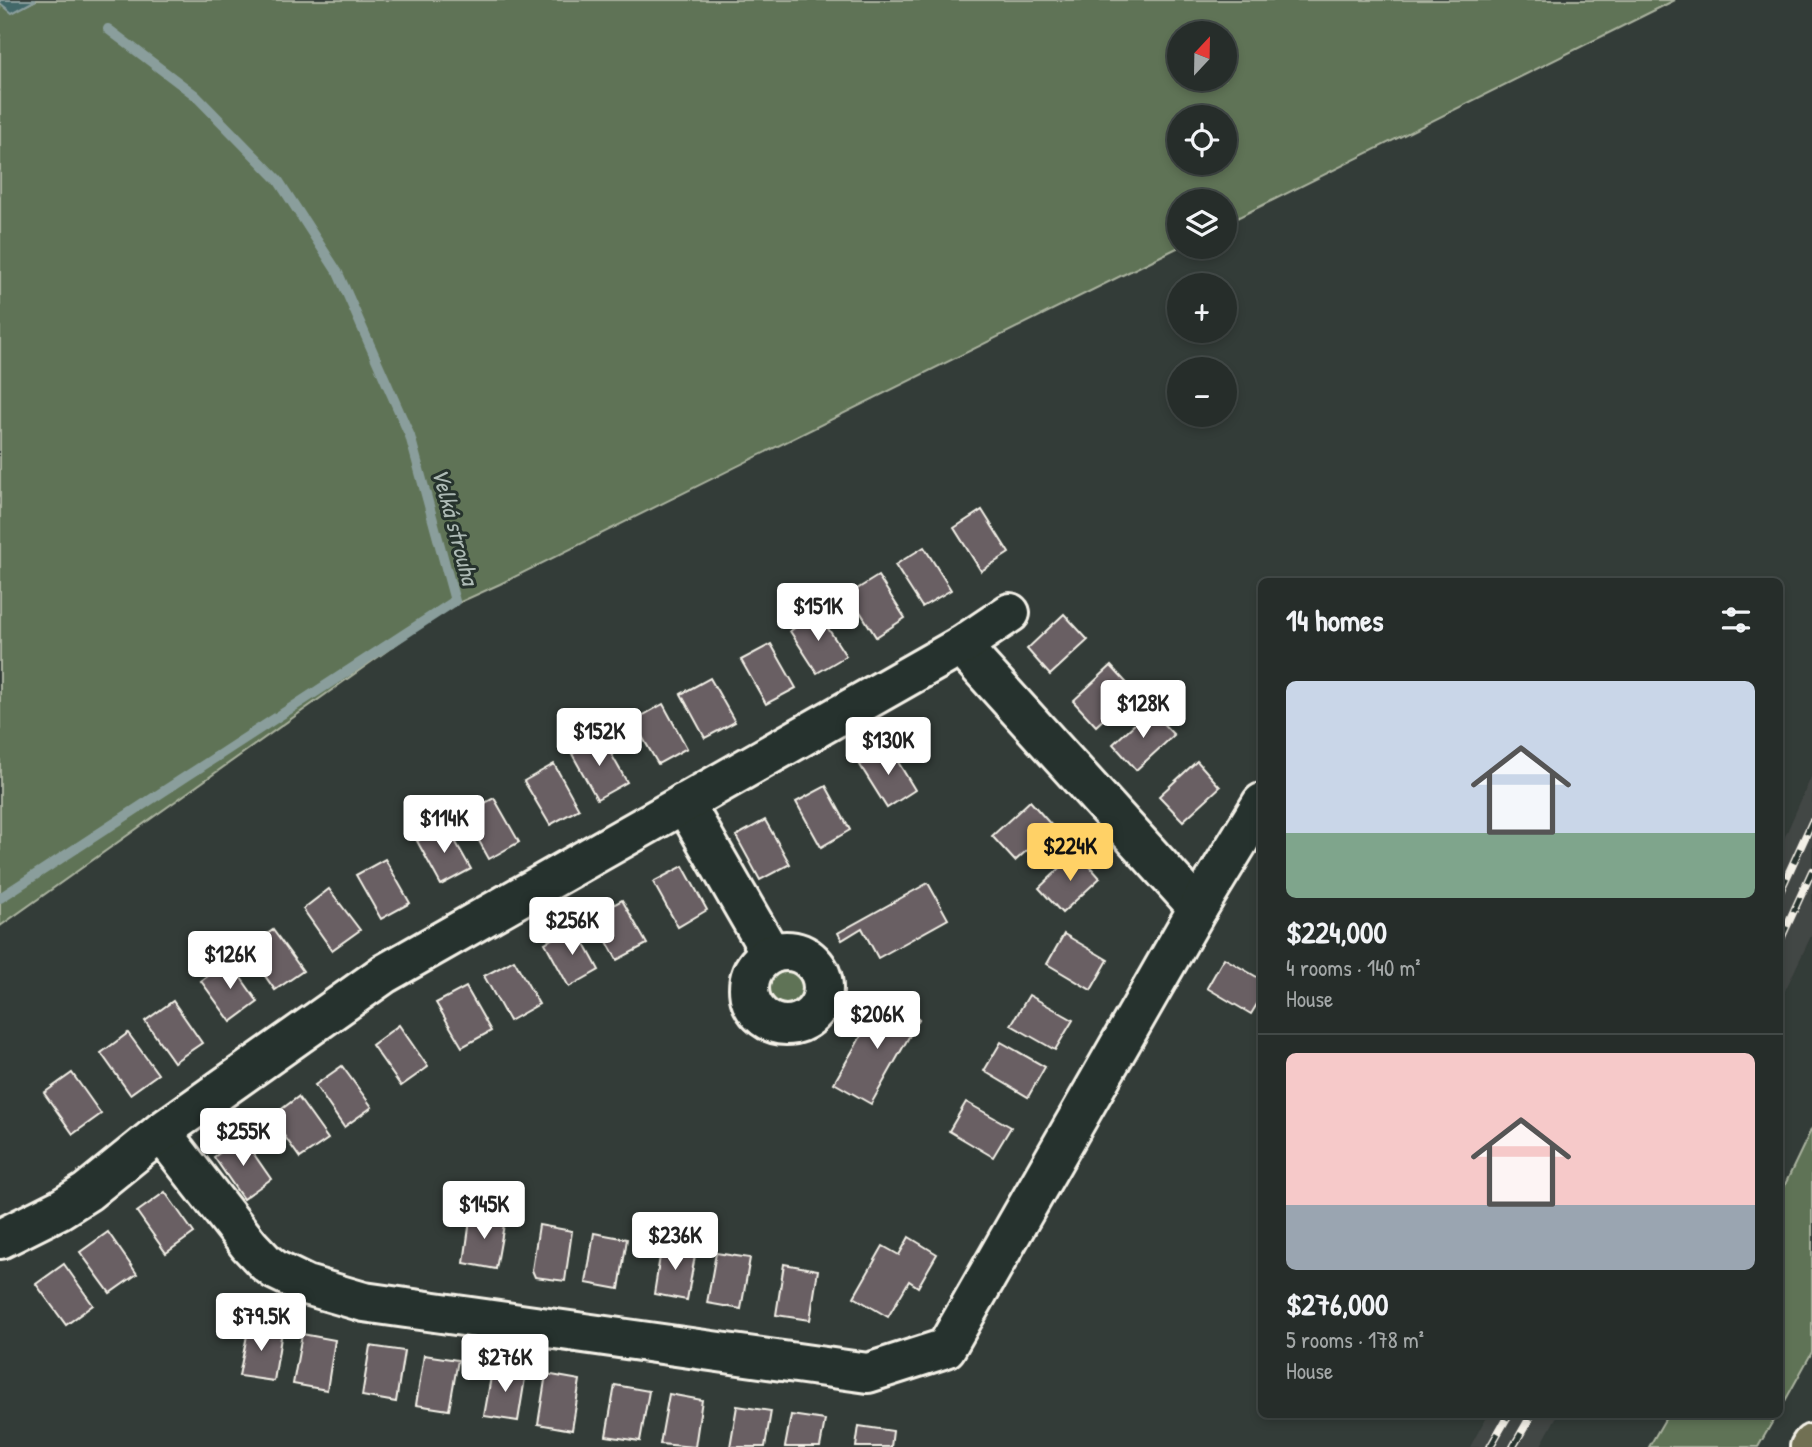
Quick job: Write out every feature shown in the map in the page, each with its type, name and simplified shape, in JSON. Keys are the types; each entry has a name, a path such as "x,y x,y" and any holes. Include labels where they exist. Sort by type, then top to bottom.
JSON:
{"street":[{"path":"0,1239 60,1209 87,1192 161,1132 384,974 961,646 1010,613"},
{"path":"961,646 1198,908"},
{"path":"684,803 771,954"},
{"path":"161,1132 249,1245 275,1270 306,1284 364,1301 868,1373 946,1348 1198,908 1258,810"}],"shaded area":[{"path":"1812,775 1812,934 1783,995 1783,841"},
{"path":"1486,1418 1556,1418 1540,1447 1470,1447"}],"green space":[{"path":"36,0 1675,0 1237,218 1237,189 1167,189 1167,253 447,608 0,926 0,3 12,12"},
{"path":"787,970 800,976 806,989 800,1002 787,1008 774,1002 768,989 774,976"},
{"path":"1812,1128 1812,1352 1783,1405 1783,1189"},
{"path":"1666,1418 1775,1418 1758,1447 1649,1447"}],"water":[{"path":"0,0 36,0 12,13"}],"building":[{"path":"982,510 1009,553 981,571 954,528"},
{"path":"924,547 951,590 922,607 895,565"},
{"path":"878,576 905,618 876,637 849,594"},
{"path":"818,613 846,656 817,673 790,631"},
{"path":"1064,614 1088,640 1050,675 1027,649"},
{"path":"771,644 796,688 766,704 741,660"},
{"path":"1111,666 1134,691 1096,726 1073,701"},
{"path":"710,678 735,722 705,738 681,694"},
{"path":"663,704 687,748 658,764 633,721"},
{"path":"1150,710 1174,735 1136,770 1113,744"},
{"path":"602,738 627,782 597,799 572,754"},
{"path":"889,747 915,790 887,808 860,765"},
{"path":"1197,761 1220,787 1183,821 1159,796"},
{"path":"554,764 579,809 550,825 524,781"},
{"path":"826,786 850,830 821,847 796,802"},
{"path":"494,798 519,842 489,859 464,814"},
{"path":"1030,801 1053,827 1015,861 992,836"},
{"path":"765,820 790,864 760,880 736,836"},
{"path":"446,825 471,869 441,885 417,841"},
{"path":"1077,852 1100,878 1062,913 1039,888"},
{"path":"385,859 410,903 381,919 356,875"},
{"path":"683,866 707,910 678,927 653,882"},
{"path":"928,883 948,919 878,958 862,928 842,940 838,933"},
{"path":"329,889 360,930 332,950 303,909"},
{"path":"622,900 647,944 617,960 593,916"},
{"path":"575,926 599,970 569,987 545,943"},
{"path":"273,930 303,971 275,990 246,949"},
{"path":"1064,934 1108,960 1091,990 1047,964"},
{"path":"1224,958 1258,978 1258,1003 1251,1014 1207,988"},
{"path":"514,960 539,1004 509,1021 484,976"},
{"path":"229,961 258,1002 231,1022 201,981"},
{"path":"466,987 491,1031 462,1047 436,1003"},
{"path":"1029,995 1073,1020 1055,1050 1011,1025"},
{"path":"883,998 919,1019 871,1104 834,1083"},
{"path":"173,1001 202,1043 174,1062 145,1021"},
{"path":"399,1025 428,1067 401,1086 372,1045"},
{"path":"128,1033 158,1074 130,1094 101,1053"},
{"path":"1001,1042 1045,1067 1028,1097 984,1071"},
{"path":"342,1066 372,1107 344,1127 315,1085"},
{"path":"72,1073 101,1114 73,1134 44,1093"},
{"path":"298,1097 328,1139 300,1158 271,1117"},
{"path":"966,1102 1011,1127 993,1157 949,1131"},
{"path":"242,1137 271,1179 243,1199 214,1157"},
{"path":"165,1192 194,1233 166,1253 137,1212"},
{"path":"471,1213 505,1219 496,1269 464,1263"},
{"path":"539,1225 572,1231 565,1281 535,1277 532,1270"},
{"path":"108,1232 137,1274 110,1293 80,1252"},
{"path":"594,1233 627,1239 619,1289 586,1283"},
{"path":"909,1237 937,1254 918,1287 909,1281 888,1317 854,1297 883,1246 899,1255"},
{"path":"662,1244 696,1250 687,1300 654,1294"},
{"path":"716,1253 750,1258 741,1309 707,1303"},
{"path":"64,1264 93,1305 66,1325 36,1284"},
{"path":"784,1264 818,1270 810,1320 776,1315"},
{"path":"249,1325 282,1331 274,1381 239,1376"},
{"path":"302,1334 335,1340 327,1390 293,1384"},
{"path":"370,1346 404,1351 396,1402 362,1396"},
{"path":"424,1355 458,1360 449,1410 416,1405"},
{"path":"493,1366 526,1372 518,1421 484,1416"},
{"path":"546,1374 580,1380 572,1430 538,1424"},
{"path":"615,1385 649,1391 640,1441 606,1436"},
{"path":"669,1394 702,1400 695,1447 660,1444"},
{"path":"737,1406 771,1411 765,1447 730,1447"},
{"path":"791,1415 825,1420 820,1447 785,1447"},
{"path":"859,1426 893,1431 891,1447 856,1447"}],"waterway":[{"name":"Velká strouha","path":"0,898 455,601 410,436 338,273 278,180 195,95 108,29"}],"railway":[{"path":"1783,885 1812,822"},
{"path":"1783,934 1812,871"},
{"path":"1490,1447 1507,1418"},
{"path":"1513,1447 1530,1418"}]}
